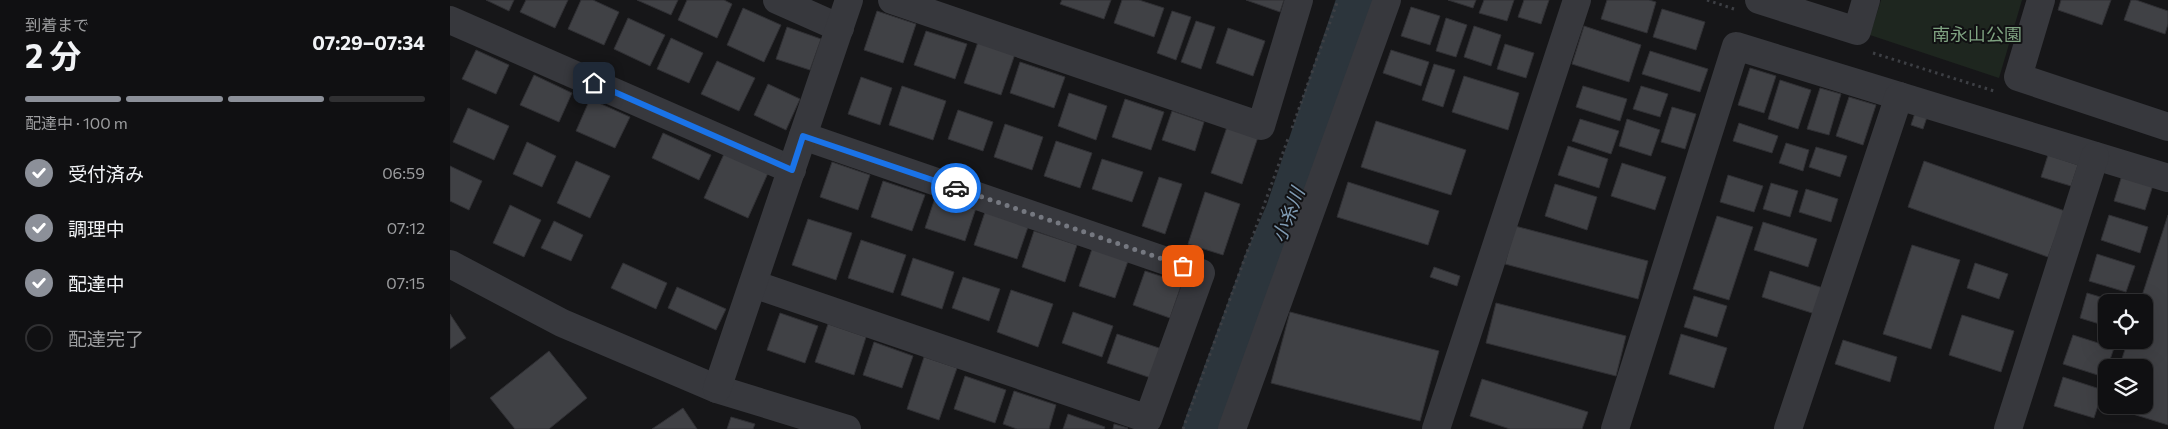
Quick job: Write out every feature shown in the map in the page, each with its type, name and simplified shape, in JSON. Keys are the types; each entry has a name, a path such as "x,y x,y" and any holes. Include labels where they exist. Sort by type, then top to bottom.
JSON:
{"street":[{"path":"777,0 840,28"},
{"path":"717,389 849,0"},
{"path":"892,0 1261,126 1299,0"},
{"path":"1232,429 1387,0"},
{"path":"1436,429 1578,0"},
{"path":"1747,4 1857,31 1866,0"},
{"path":"2041,0 2018,77 2168,126"},
{"path":"450,20 792,170"},
{"path":"1615,429 1736,46 2168,178"},
{"path":"1788,429 1899,96"},
{"path":"753,284 1148,419 1201,273 803,136"},
{"path":"2008,429 2095,156"},
{"path":"450,264 562,323 717,389 847,429"}],"path":[{"path":"1183,429 1338,0"},
{"path":"1707,0 1747,4"},
{"path":"1867,51 1999,93"}],"green space":[{"name":"南永山公園","path":"1881,0 2022,0 1999,78 1870,35"}],"building":[{"path":"486,0 514,0 509,11"},
{"path":"526,0 568,0 555,28 520,12"},
{"path":"581,0 593,0 619,12 604,45 568,29"},
{"path":"637,0 678,0 671,15"},
{"path":"687,0 724,0 732,4 717,38 678,20"},
{"path":"1062,0 1111,0 1104,19 1060,4"},
{"path":"1122,0 1139,0 1164,8 1154,37 1114,23"},
{"path":"1246,0 1284,0 1280,12"},
{"path":"1448,0 1476,0 1473,8"},
{"path":"1484,0 1514,0 1507,21 1479,13"},
{"path":"1524,0 1549,0 1541,24 1518,17"},
{"path":"1607,0 1649,0 1656,2 1647,33 1601,19"},
{"path":"2061,0 2111,0 2102,25 2058,10"},
{"path":"2131,0 2168,11 2168,24 2165,34 2124,20"},
{"path":"1411,7 1440,16 1430,45 1401,36"},
{"path":"743,8 781,25 764,62 727,45"},
{"path":"1662,9 1705,22 1696,50 1653,37"},
{"path":"877,11 916,24 903,63 864,50"},
{"path":"1172,11 1191,17 1176,60 1157,53"},
{"path":"628,18 665,35 650,66 614,49"},
{"path":"1446,18 1467,25 1456,57 1436,51"},
{"path":"1196,21 1215,27 1201,69 1181,62"},
{"path":"1474,26 1501,35 1491,66 1464,57"},
{"path":"1584,26 1641,45 1629,82 1572,64"},
{"path":"787,27 821,39 810,70 776,59"},
{"path":"1228,28 1265,41 1253,76 1216,63"},
{"path":"926,31 967,44 955,79 914,65"},
{"path":"671,38 703,53 689,83 657,69"},
{"path":"979,39 1016,51 1001,95 964,83"},
{"path":"1505,44 1534,53 1526,78 1497,69"},
{"path":"476,50 509,65 496,94 462,79"},
{"path":"1391,50 1429,62 1421,86 1383,73"},
{"path":"1650,51 1708,69 1700,92 1642,74"},
{"path":"717,61 755,78 739,111 701,94"},
{"path":"1020,62 1065,77 1054,108 1010,93"},
{"path":"1434,64 1455,70 1443,107 1422,100"},
{"path":"1750,68 1776,76 1764,113 1738,105"},
{"path":"534,75 572,93 559,122 520,105"},
{"path":"1464,76 1519,93 1508,130 1452,112"},
{"path":"861,77 892,88 880,125 848,114"},
{"path":"1780,80 1811,90 1798,129 1768,119"},
{"path":"768,84 800,99 786,130 754,115"},
{"path":"902,86 946,101 933,140 889,125"},
{"path":"1583,86 1627,99 1620,121 1576,107"},
{"path":"1641,86 1668,94 1660,117 1633,109"},
{"path":"1820,88 1841,94 1829,135 1807,129"},
{"path":"1069,93 1107,106 1096,140 1058,126"},
{"path":"1849,97 1876,105 1863,145 1836,136"},
{"path":"590,99 630,117 615,148 576,131"},
{"path":"1125,99 1164,112 1151,150 1112,137"},
{"path":"1672,107 1696,114 1685,149 1661,142"},
{"path":"468,108 509,126 494,160 453,142"},
{"path":"958,110 993,122 983,151 948,139"},
{"path":"1172,111 1204,122 1195,151 1162,140"},
{"path":"1915,113 1927,117 1923,129 1911,125"},
{"path":"1580,119 1619,131 1611,154 1572,141"},
{"path":"1627,119 1660,130 1651,156 1619,146"},
{"path":"1376,121 1466,150 1451,195 1361,167"},
{"path":"1739,123 1778,136 1772,153 1733,141"},
{"path":"1005,124 1043,137 1032,170 994,157"},
{"path":"1227,127 1258,137 1242,184 1211,173"},
{"path":"663,133 711,155 699,180 652,158"},
{"path":"1056,141 1092,153 1080,188 1044,176"},
{"path":"527,142 556,156 542,187 513,174"},
{"path":"1786,143 1809,150 1803,171 1779,163"},
{"path":"1568,146 1608,159 1599,188 1558,175"},
{"path":"1816,147 1847,156 1840,177 1809,167"},
{"path":"724,154 768,173 748,218 704,198"},
{"path":"2048,155 2078,165 2071,186 2041,177"},
{"path":"1102,159 1143,172 1132,202 1092,189"},
{"path":"576,161 610,176 590,218 557,203"},
{"path":"1924,161 2065,211 2048,257 1908,207"},
{"path":"832,162 870,175 858,210 820,197"},
{"path":"1622,163 1666,177 1655,210 1611,196"},
{"path":"450,166 482,181 469,210 450,201"},
{"path":"2123,172 2154,182 2145,210 2114,201"},
{"path":"1728,175 1763,186 1754,212 1720,202"},
{"path":"1159,177 1182,184 1165,234 1142,226"},
{"path":"883,181 925,195 912,231 871,217"},
{"path":"1348,182 1439,211 1428,245 1337,217"},
{"path":"1771,183 1798,191 1790,217 1763,209"},
{"path":"1555,184 1597,197 1587,230 1545,216"},
{"path":"1806,189 1838,199 1831,222 1799,212"},
{"path":"1205,192 1240,204 1223,255 1188,244"},
{"path":"936,195 976,208 965,241 925,228"},
{"path":"510,205 541,220 524,257 493,243"},
{"path":"985,212 1028,227 1017,259 974,245"},
{"path":"2109,215 2148,227 2140,253 2101,240"},
{"path":"2168,215 2168,425 2133,414 2153,414 2153,359 2122,359 2125,349 2153,349 2153,294 2143,294"},
{"path":"1717,216 1753,227 1729,300 1693,289"},
{"path":"808,219 852,233 836,280 792,265"},
{"path":"554,221 583,235 571,261 541,248"},
{"path":"1763,222 1817,239 1808,267 1754,250"},
{"path":"1515,226 1648,261 1638,299 1505,264"},
{"path":"1034,231 1077,245 1065,282 1022,267"},
{"path":"861,240 906,255 893,293 848,278"},
{"path":"1912,245 1960,260 1931,349 1883,334"},
{"path":"1092,249 1128,261 1115,298 1079,286"},
{"path":"2097,254 2135,266 2126,292 2089,281"},
{"path":"913,258 954,272 942,309 901,295"},
{"path":"623,263 667,283 656,309 611,288"},
{"path":"1975,263 2008,274 1999,299 1967,288"},
{"path":"1434,267 1460,276 1457,286 1430,277"},
{"path":"1145,271 1182,283 1170,318 1133,305"},
{"path":"1770,271 1823,288 1815,314 1762,297"},
{"path":"963,277 1000,289 989,321 952,308"},
{"path":"677,287 726,309 716,330 668,308"},
{"path":"1011,290 1053,304 1038,347 997,332"},
{"path":"2087,293 2098,296 2098,324 2080,318"},
{"path":"1694,296 1727,306 1717,337 1684,327"},
{"path":"1496,303 1626,336 1616,376 1486,343"},
{"path":"1073,312 1113,326 1102,357 1062,343"},
{"path":"1290,312 1439,351 1420,421 1271,383"},
{"path":"780,313 818,326 805,363 767,350"},
{"path":"450,314 466,338 450,349"},
{"path":"1962,315 2014,331 2001,372 1949,355"},
{"path":"828,324 866,337 854,375 815,362"},
{"path":"1117,334 1168,351 1157,380 1107,363"},
{"path":"1681,334 1727,348 1714,388 1669,374"},
{"path":"2073,335 2098,343 2098,349 2114,349 2110,359 2098,359 2098,375 2063,364"},
{"path":"1843,340 1897,357 1890,382 1835,364"},
{"path":"874,342 913,356 902,388 863,375"},
{"path":"549,351 587,398 549,429 515,429 490,398"},
{"path":"924,357 957,368 939,420 907,409"},
{"path":"965,376 1006,390 995,423 954,409"},
{"path":"2063,377 2098,388 2098,406 2094,418 2054,406"},
{"path":"1482,379 1588,412 1582,429 1510,429 1470,416"},
{"path":"1014,391 1056,405 1049,429 1017,429 1003,424"},
{"path":"683,408 697,429 652,429"},
{"path":"1068,414 1105,427 1104,429 1063,429"},
{"path":"731,417 755,424 753,429 727,429"},
{"path":"1114,424 1128,428 1113,429"}],"waterway":[{"name":"小糸川","path":"1208,429 1268,265 1290,214 1362,0"}],"way so far":[{"path":"956,188 1183,266"}],"route":[{"path":"594,83 792,170 803,136 956,188"}]}
